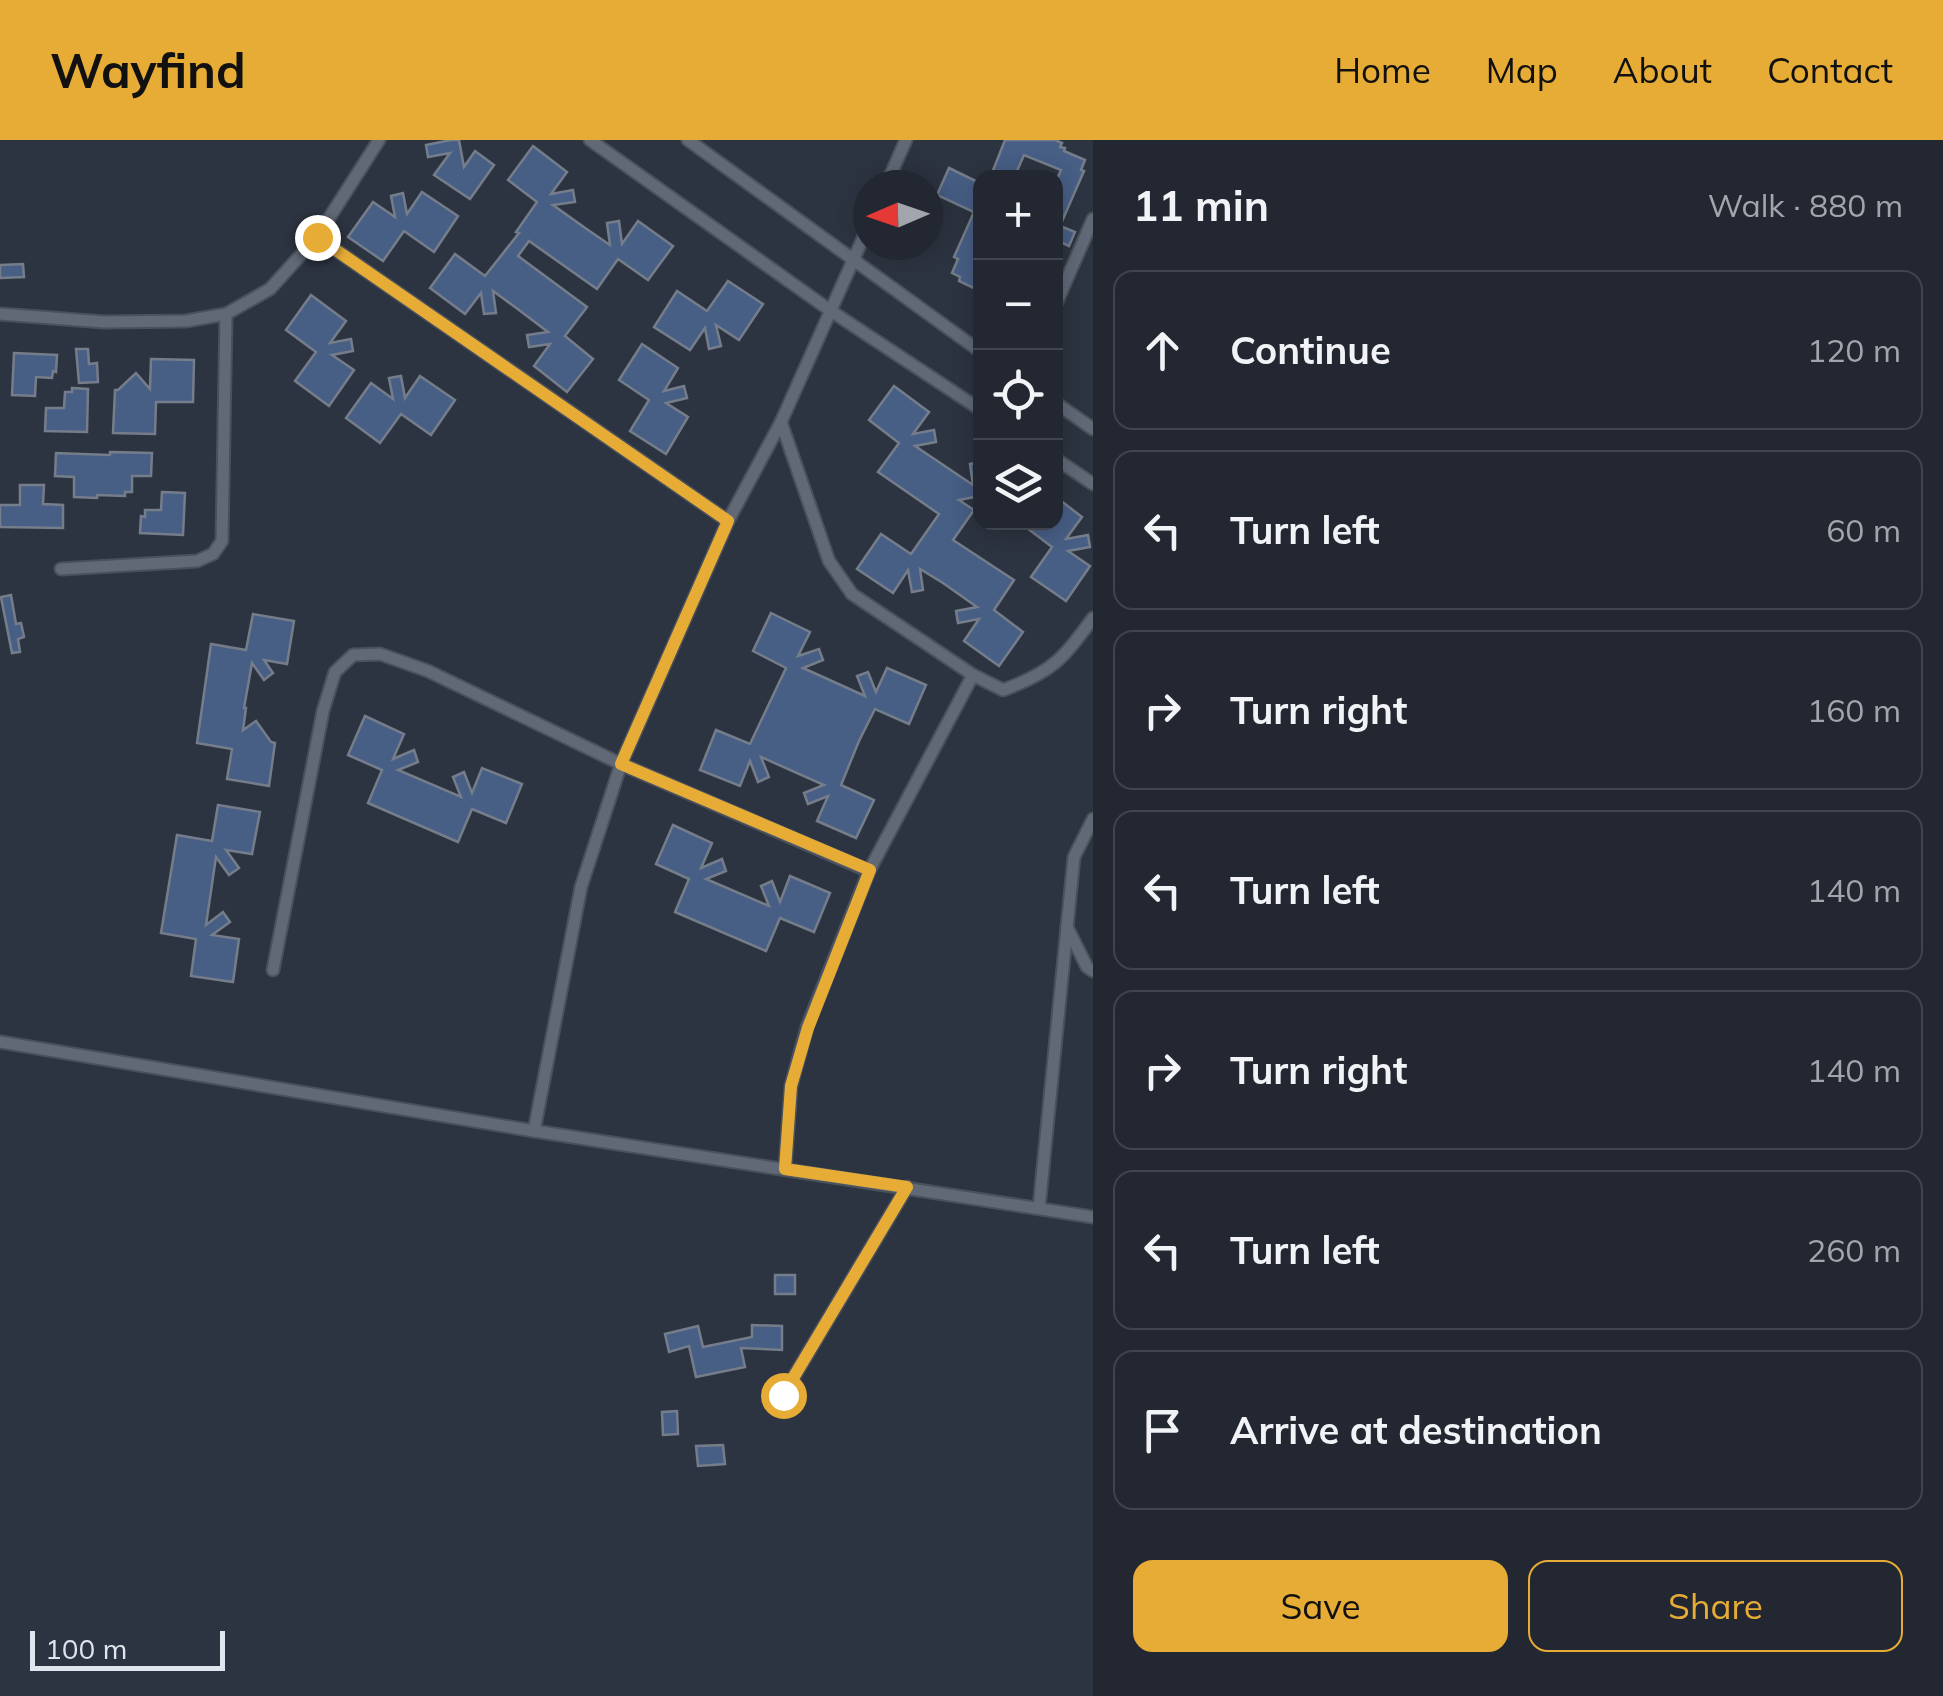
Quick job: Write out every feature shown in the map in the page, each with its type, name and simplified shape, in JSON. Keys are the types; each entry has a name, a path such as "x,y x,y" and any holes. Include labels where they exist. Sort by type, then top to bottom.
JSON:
{"street":[{"path":"0,314 104,322 186,320 226,314 270,288 317,237 379,140"},
{"path":"590,140 830,311 973,405"},
{"path":"688,140 977,350"},
{"path":"893,170 906,140"},
{"path":"1063,288 1093,219"},
{"path":"317,237 728,521"},
{"path":"534,1131 581,887 621,764 728,521 781,422 853,260"},
{"path":"61,568 197,561 213,554 222,541 226,314"},
{"path":"1063,408 1093,428"},
{"path":"781,422 829,561 852,594 974,675 1003,690 1033,679 1064,657 1093,618"},
{"path":"1063,464 1093,484"},
{"path":"273,970 323,711 335,672 353,656 380,654 428,671 621,764 870,870"},
{"path":"785,1169 791,1086 803,1042 870,870 974,675"},
{"path":"1039,1208 1074,857 1093,819"},
{"path":"1067,927 1093,971"},
{"path":"0,1042 534,1131 1093,1217"},
{"path":"783,1395 907,1187"}],"building":[{"path":"459,140 464,167 475,151 494,165 470,199 434,175 450,153 428,157 426,145"},
{"path":"1005,140 1055,140 1062,143 1064,151 1085,160 1063,219 1063,170 1024,155 1017,170 993,170"},
{"path":"533,146 567,172 551,194 573,190 575,202 553,205 588,230 610,245 607,223 619,221 622,244 638,221 673,246 648,280 618,259 597,289 529,241 518,256 587,307 565,336 593,359 567,392 534,366 550,344 529,347 527,335 548,332 493,291 496,313 484,314 481,293 465,314 430,288 455,254 485,276 519,233 516,232 537,202 508,180"},
{"path":"949,168 973,180 973,212 943,198 943,182"},
{"path":"422,192 458,216 434,252 404,231 383,261 348,237 373,202 395,217 391,196 403,193 407,214"},
{"path":"973,214 973,288 952,273 958,259 954,257"},
{"path":"1063,227 1075,232 1069,246 1063,243"},
{"path":"23,264 24,277 0,278 0,265"},
{"path":"728,281 763,304 739,340 716,325 721,346 709,349 705,328 690,350 654,327 677,291 707,311"},
{"path":"311,295 346,321 330,343 351,339 353,351 332,355 354,370 329,406 295,381 316,352 286,330"},
{"path":"642,344 678,368 664,391 684,386 687,398 666,403 688,417 666,454 630,431 649,400 619,380"},
{"path":"76,349 88,349 89,364 97,363 98,382 79,383"},
{"path":"14,353 57,355 52,378 36,377 35,396 12,395"},
{"path":"151,359 194,360 193,402 156,402 155,434 113,433 115,390 136,373 150,389"},
{"path":"401,376 405,398 420,376 455,400 431,435 401,414 380,443 346,418 371,383 393,399 389,378"},
{"path":"894,386 929,412 913,434 934,430 936,442 915,446 973,485 973,497 959,500 973,511 953,540 1014,580 994,610 1023,632 999,666 964,641 979,619 958,623 956,611 977,607 943,583 920,569 923,590 912,592 908,570 893,593 857,569 881,534 911,554 939,514 878,472 899,443 869,420"},
{"path":"72,388 88,389 87,432 45,431 46,408 64,408 65,392 72,392"},
{"path":"56,453 152,453 151,476 132,476 132,492 125,492 125,496 97,498 74,497 74,477 55,476"},
{"path":"20,485 44,485 43,504 63,505 63,528 0,527 0,505 20,505"},
{"path":"162,492 185,493 183,535 140,533 145,510 161,510"},
{"path":"1063,502 1082,517 1066,539 1088,535 1090,547 1068,551 1090,566 1066,601 1031,577 1052,547 1030,530 1063,530"},
{"path":"11,595 16,624 21,623 24,637 18,639 20,652 12,653 1,597"},
{"path":"771,613 810,632 798,656 819,649 823,660 803,668 865,696 857,676 868,672 876,692 887,668 926,685 909,724 875,709 859,741 841,785 874,800 856,838 817,821 828,796 808,804 804,793 824,785 761,757 769,777 758,782 750,761 740,786 700,770 716,730 750,744 786,668 753,651"},
{"path":"253,614 294,621 287,664 264,660 273,673 264,680 252,663 244,708 243,730 256,721 275,743 269,786 227,779 232,749 197,743 211,644 246,650"},
{"path":"365,716 404,734 393,759 414,750 418,762 398,770 461,797 453,777 464,772 472,793 482,768 522,784 506,823 472,809 458,842 368,803 382,770 348,755"},
{"path":"218,805 260,812 252,854 226,850 239,868 229,875 216,857 206,925 223,912 230,922 212,935 239,939 233,982 191,976 196,939 161,933 177,835 212,841"},
{"path":"673,825 712,843 701,868 722,859 726,871 706,879 769,906 761,886 772,881 780,902 790,876 830,893 814,932 780,918 766,951 675,912 689,879 656,864"},
{"path":"775,1275 795,1275 795,1294 775,1294"},
{"path":"752,1325 782,1326 782,1350 741,1348 745,1367 696,1377 689,1346 669,1352 665,1334 698,1326 703,1347 752,1337"},
{"path":"677,1411 678,1434 663,1435 662,1412"},
{"path":"723,1445 725,1464 698,1466 696,1446"}],"route":[{"path":"317,237 728,521 621,764 870,870 808,1028 791,1086 785,1169 907,1187 783,1395"}]}
